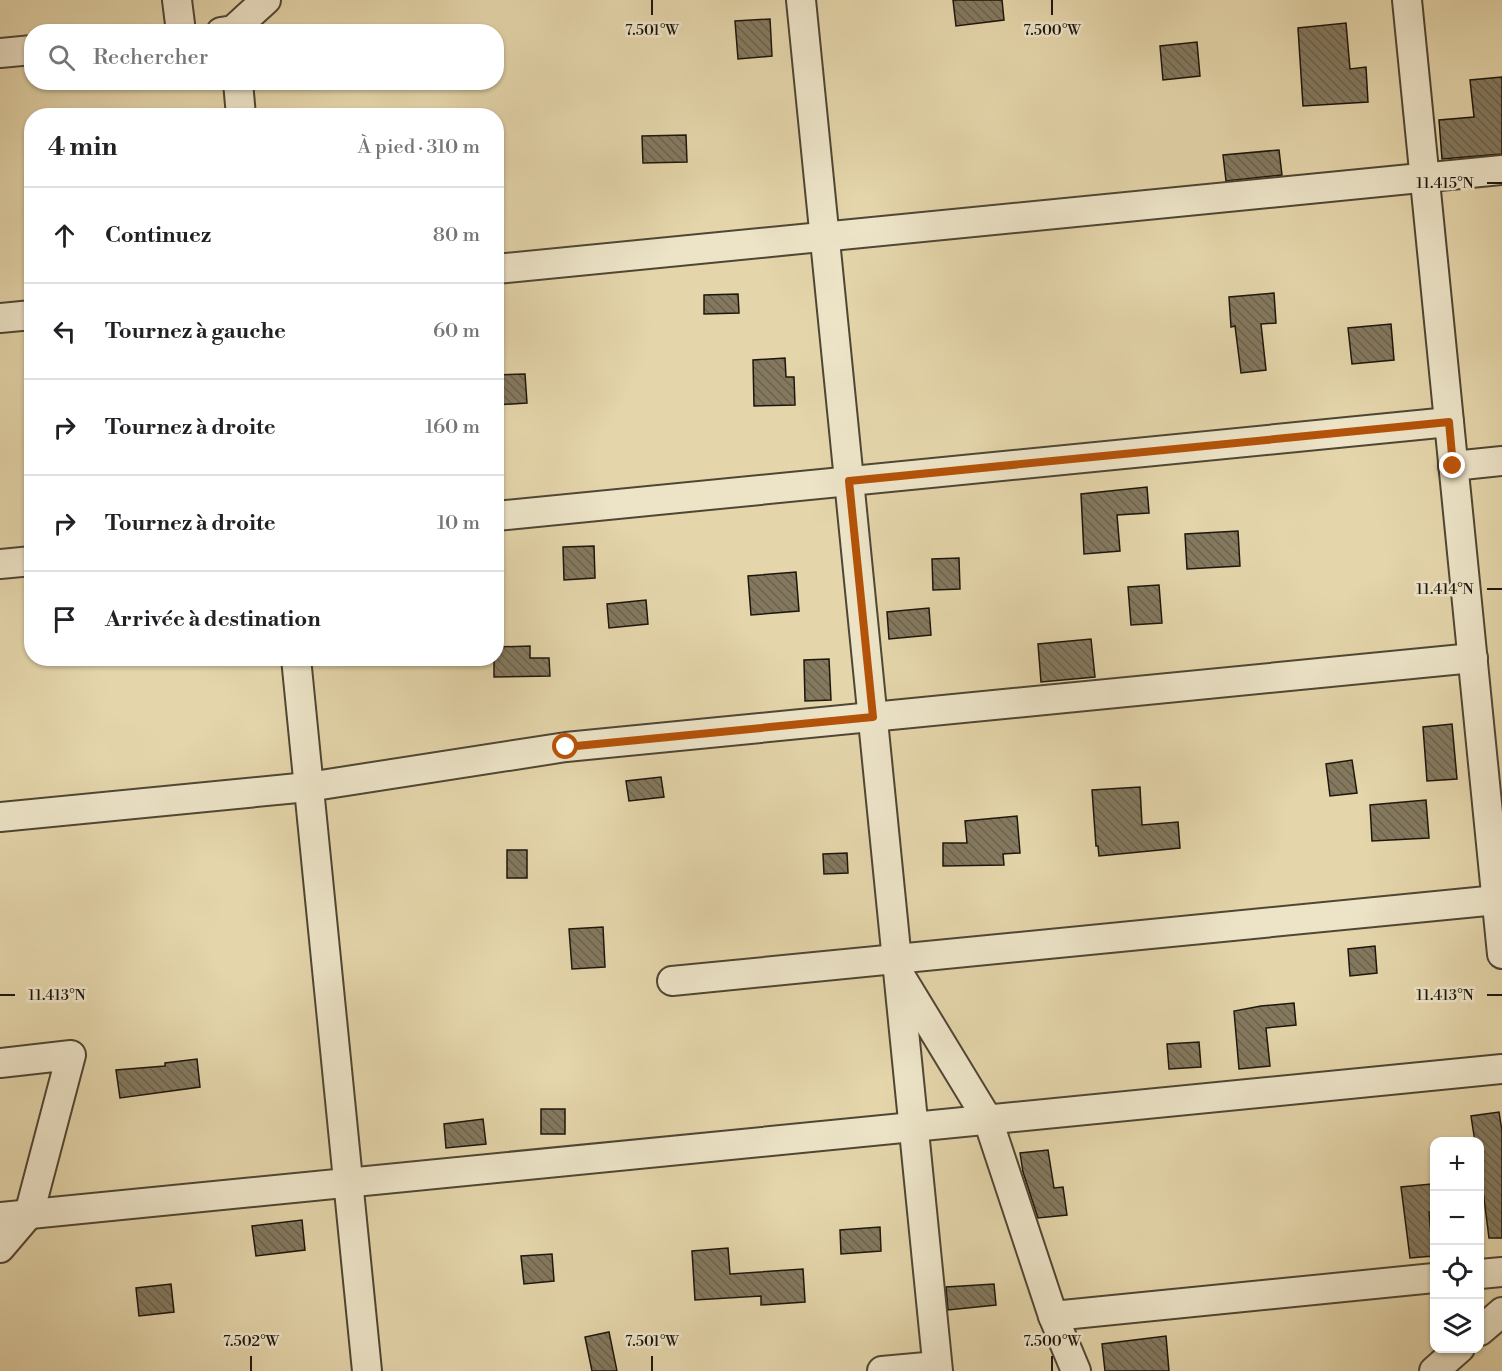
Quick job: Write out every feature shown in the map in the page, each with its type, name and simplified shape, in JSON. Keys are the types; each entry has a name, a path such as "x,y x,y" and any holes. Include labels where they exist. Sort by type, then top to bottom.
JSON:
{"street":[{"path":"177,0 180,24"},
{"path":"237,24 266,0"},
{"path":"801,0 938,1368 882,1371"},
{"path":"1407,0 1502,954"},
{"path":"0,53 24,51"},
{"path":"239,90 241,108"},
{"path":"504,268 1502,170"},
{"path":"0,318 24,316"},
{"path":"504,515 1449,422"},
{"path":"1453,466 1502,461"},
{"path":"0,564 24,562"},
{"path":"0,817 308,788 566,747 1473,658"},
{"path":"297,666 366,1371"},
{"path":"672,981 897,965 1497,900"},
{"path":"897,965 988,1120 1053,1316 1076,1371"},
{"path":"0,1063 71,1055 29,1214 0,1248"},
{"path":"0,1217 1502,1069"},
{"path":"1484,1274 1502,1272"},
{"path":"1053,1316 1430,1278"},
{"path":"1484,1327 1502,1312"},
{"path":"1434,1371 1454,1353"}],"building":[{"path":"953,0 1002,0 1004,20 956,26"},
{"path":"770,19 772,56 738,59 735,21"},
{"path":"1346,23 1350,69 1366,67 1368,102 1303,106 1298,28"},
{"path":"1197,42 1200,76 1163,80 1160,46"},
{"path":"1502,77 1502,154 1442,159 1439,120 1474,117 1470,80"},
{"path":"686,135 687,162 643,163 642,136"},
{"path":"1279,150 1282,175 1226,181 1223,155"},
{"path":"1274,293 1276,323 1261,324 1266,370 1241,373 1235,326 1231,327 1229,297"},
{"path":"738,294 739,313 704,314 704,295"},
{"path":"1391,324 1394,360 1352,364 1348,328"},
{"path":"785,358 786,377 794,377 795,405 754,406 753,360"},
{"path":"525,374 527,403 504,404 504,375"},
{"path":"1147,487 1149,513 1117,515 1120,551 1084,554 1081,494"},
{"path":"1238,531 1240,566 1187,569 1185,534"},
{"path":"594,546 595,578 564,580 563,547"},
{"path":"959,558 960,589 933,590 932,559"},
{"path":"796,572 799,611 751,615 748,576"},
{"path":"1159,585 1162,623 1131,625 1128,587"},
{"path":"646,600 648,624 609,628 607,604"},
{"path":"929,608 931,635 889,639 887,612"},
{"path":"1091,639 1095,677 1041,682 1038,644"},
{"path":"530,646 530,658 549,658 550,676 494,677 494,666 504,666 504,647"},
{"path":"829,659 831,700 805,701 804,660"},
{"path":"1452,724 1457,779 1427,781 1423,727"},
{"path":"1352,760 1357,793 1330,796 1326,764"},
{"path":"661,777 664,797 629,801 626,781"},
{"path":"1140,787 1142,825 1178,822 1180,848 1099,856 1098,846 1096,846 1092,790"},
{"path":"1426,800 1429,838 1372,841 1370,805"},
{"path":"1017,816 1020,853 1003,854 1004,865 943,866 943,843 967,843 965,821"},
{"path":"507,850 527,850 527,878 507,878"},
{"path":"847,853 848,873 824,874 823,854"},
{"path":"603,927 605,967 572,969 569,929"},
{"path":"1375,946 1377,973 1350,976 1348,949"},
{"path":"1294,1003 1296,1025 1266,1028 1270,1066 1239,1069 1234,1011"},
{"path":"1199,1042 1201,1067 1169,1069 1167,1044"},
{"path":"197,1059 200,1087 120,1098 116,1070 165,1066 165,1063"},
{"path":"541,1109 565,1109 565,1134 541,1134"},
{"path":"1499,1112 1502,1131 1502,1238 1489,1238 1484,1198 1484,1137 1474,1137 1471,1116"},
{"path":"483,1119 486,1144 446,1148 444,1124"},
{"path":"1048,1150 1054,1188 1063,1187 1067,1215 1038,1218 1023,1172 1020,1153"},
{"path":"1430,1184 1430,1256 1410,1258 1401,1187"},
{"path":"302,1220 305,1250 256,1256 252,1226"},
{"path":"880,1227 881,1251 841,1254 840,1230"},
{"path":"728,1248 730,1274 803,1269 805,1302 761,1305 761,1296 695,1300 692,1251"},
{"path":"552,1254 554,1281 524,1284 521,1256"},
{"path":"171,1284 174,1312 139,1316 136,1288"},
{"path":"994,1284 996,1305 948,1310 946,1287"},
{"path":"609,1332 617,1371 592,1371 585,1337"},
{"path":"1166,1336 1169,1371 1105,1371 1102,1344"}],"route":[{"path":"566,747 873,717 849,481 1449,422 1453,466"}]}
